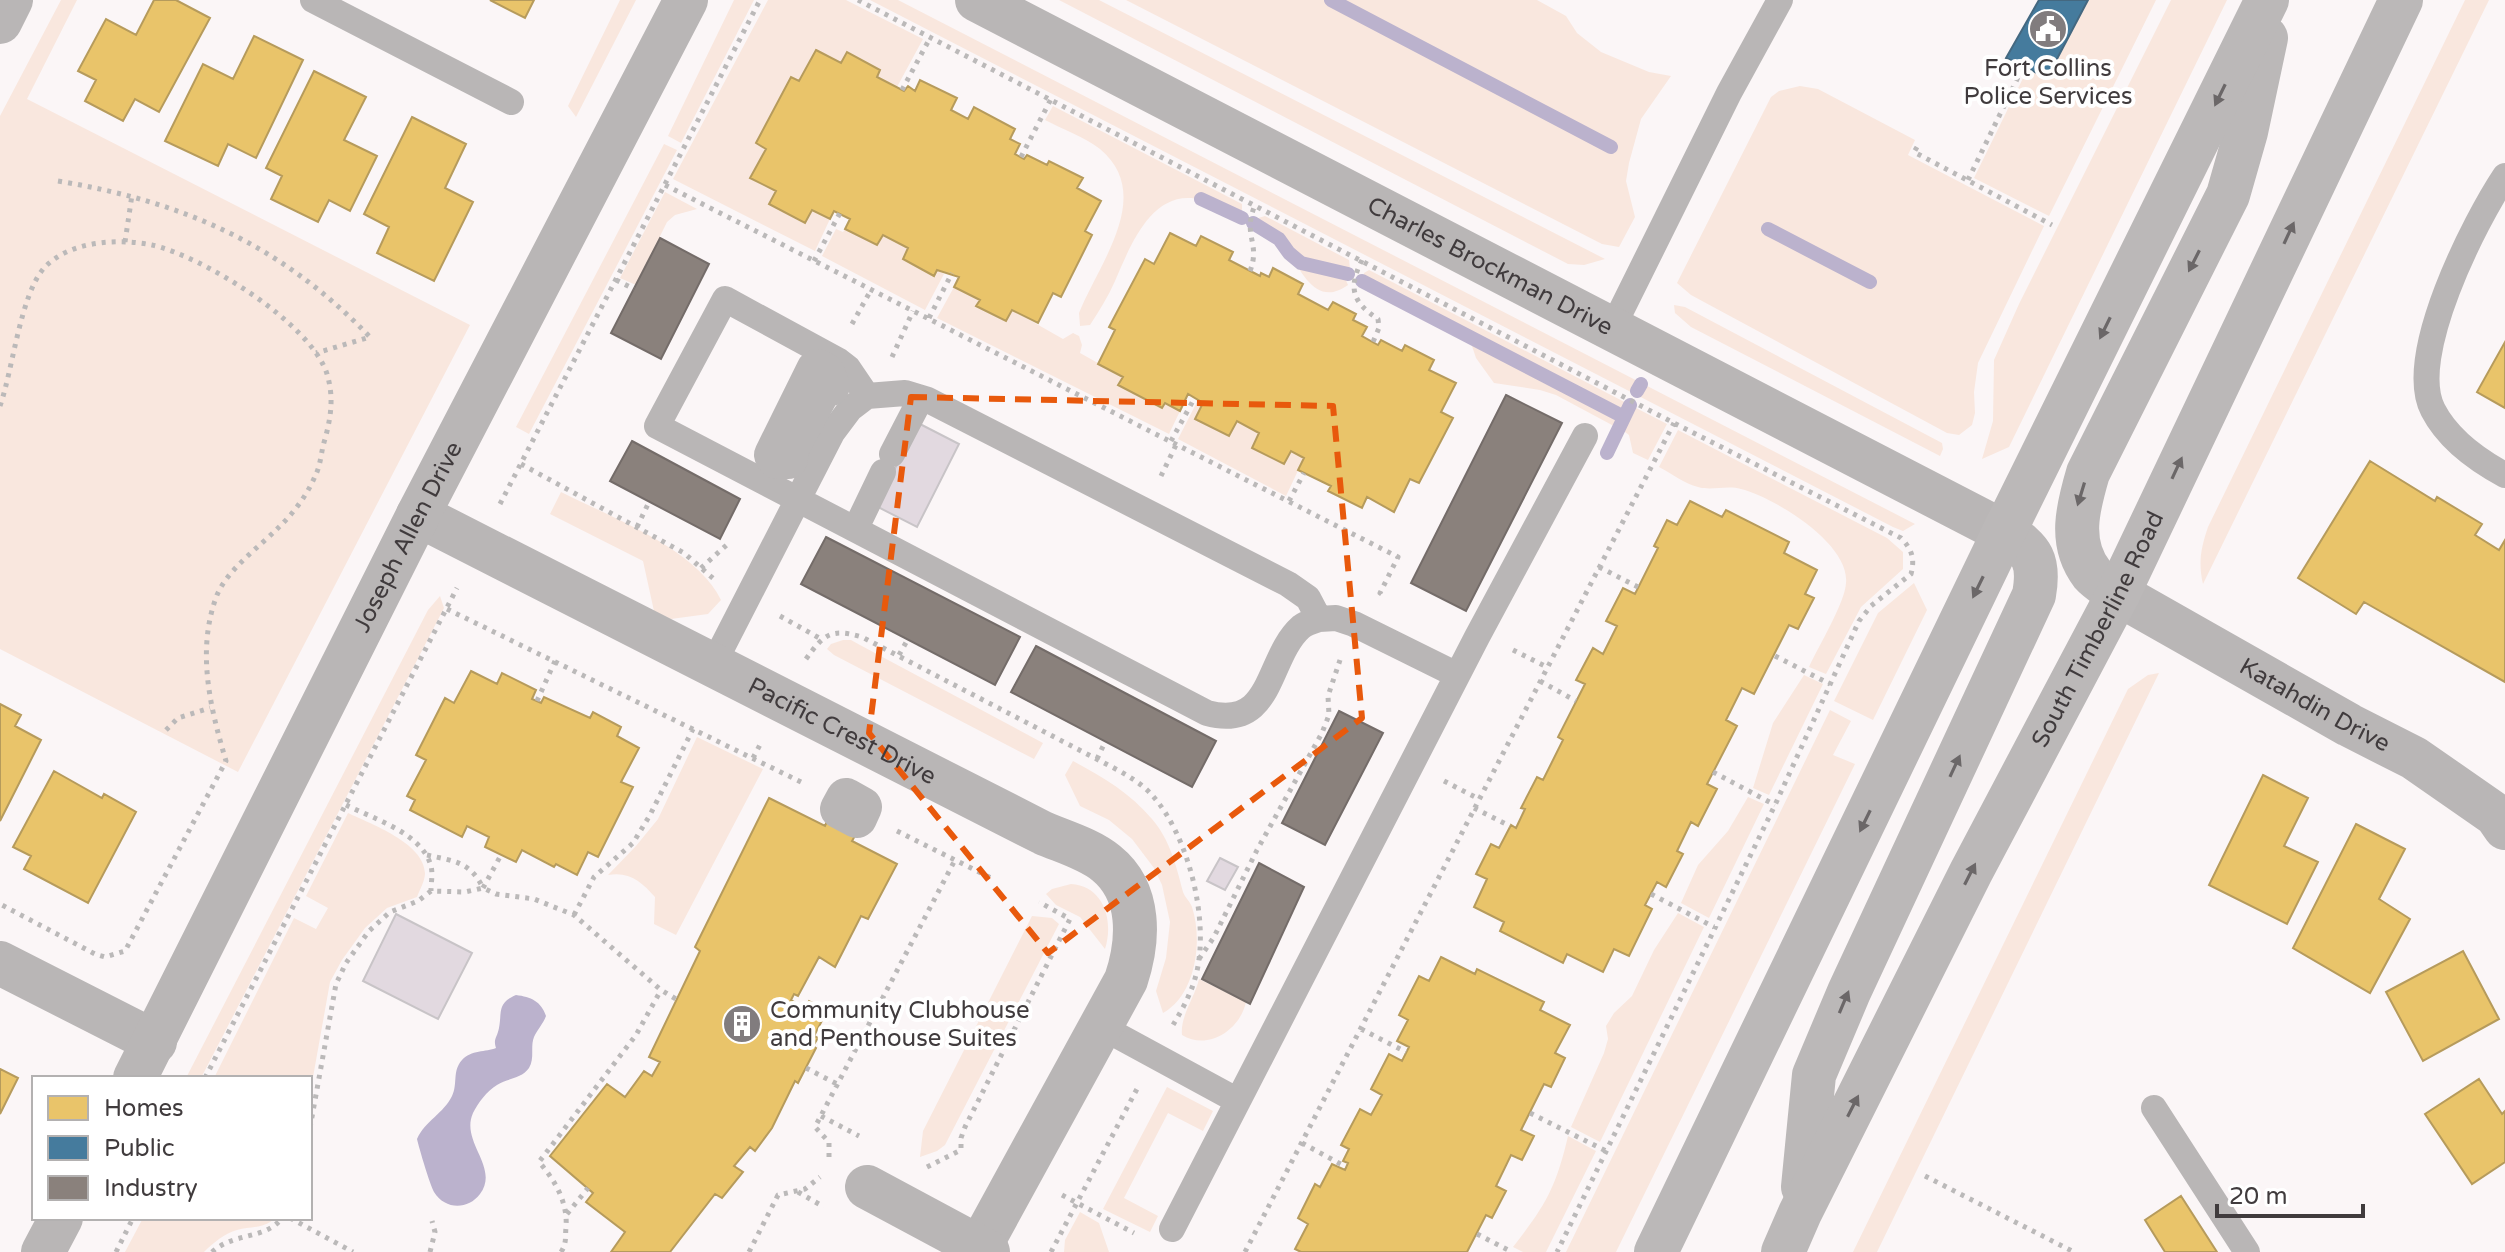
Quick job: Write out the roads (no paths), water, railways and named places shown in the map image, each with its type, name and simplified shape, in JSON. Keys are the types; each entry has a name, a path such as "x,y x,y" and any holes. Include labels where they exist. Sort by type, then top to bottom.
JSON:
{"main road":[{"path":"1656,1252 2004,532 2267,0"},
{"path":"2118,594 2092,574 2077,545 2077,510 2088,473 2228,195 2246,132 2273,0"},
{"name":"South Timberline Road","path":"1791,1232 1971,872 2118,594 2401,0"},
{"path":"1791,1232 1814,1075 1849,992 2034,595 2038,576 2034,556 2004,532"}],"street":[{"path":"0,22 11,0"},
{"name":"Joseph Allen Drive","path":"145,1060 418,515 686,0"},
{"name":"Charles Brockman Drive","path":"977,0 2004,532"},
{"name":"Pacific Crest Drive","path":"418,515 1105,862 1119,876 1129,895 1136,934 1134,956 1126,980 981,1251"},
{"name":"Katahdin Drive","path":"2118,594 2349,725 2414,758 2496,815 2505,828"},
{"path":"0,963 145,1060"},
{"path":"867,1187 981,1251"},
{"path":"43,1252 60,1220"}],"lane":[{"path":"313,0 511,102"},
{"path":"1612,329 1729,93 1780,0"},
{"path":"2505,176 2483,209 2453,272 2437,317 2426,374 2431,408 2448,432 2481,462 2505,475"},
{"path":"867,396 848,368 839,361 725,299 657,426 1193,705 1222,717 1252,708 1263,695 1291,639 1303,625 1319,619 1336,618 1354,624 1457,675"},
{"path":"713,665 832,433 850,409 867,396 905,393 921,398 1288,584 1308,598 1319,619"},
{"path":"856,528 921,398"},
{"path":"1172,1229 1457,675 1585,436"},
{"path":"1100,1026 1238,1101"},
{"path":"2154,1108 2247,1252"}],"waterway":[{"path":"1331,0 1611,147"},
{"path":"1201,199 1242,218"},
{"path":"1253,223 1279,239 1301,263 1348,274"},
{"path":"1768,229 1870,282"},
{"path":"1362,281 1624,417"},
{"path":"1637,391 1641,384"},
{"path":"1607,453 1630,405"}],"place":[{"name":"Fort Collins Police Services","path":"2048,29"},
{"name":"Community Clubhouse and Penthouse Suites","path":"742,1024"}]}
